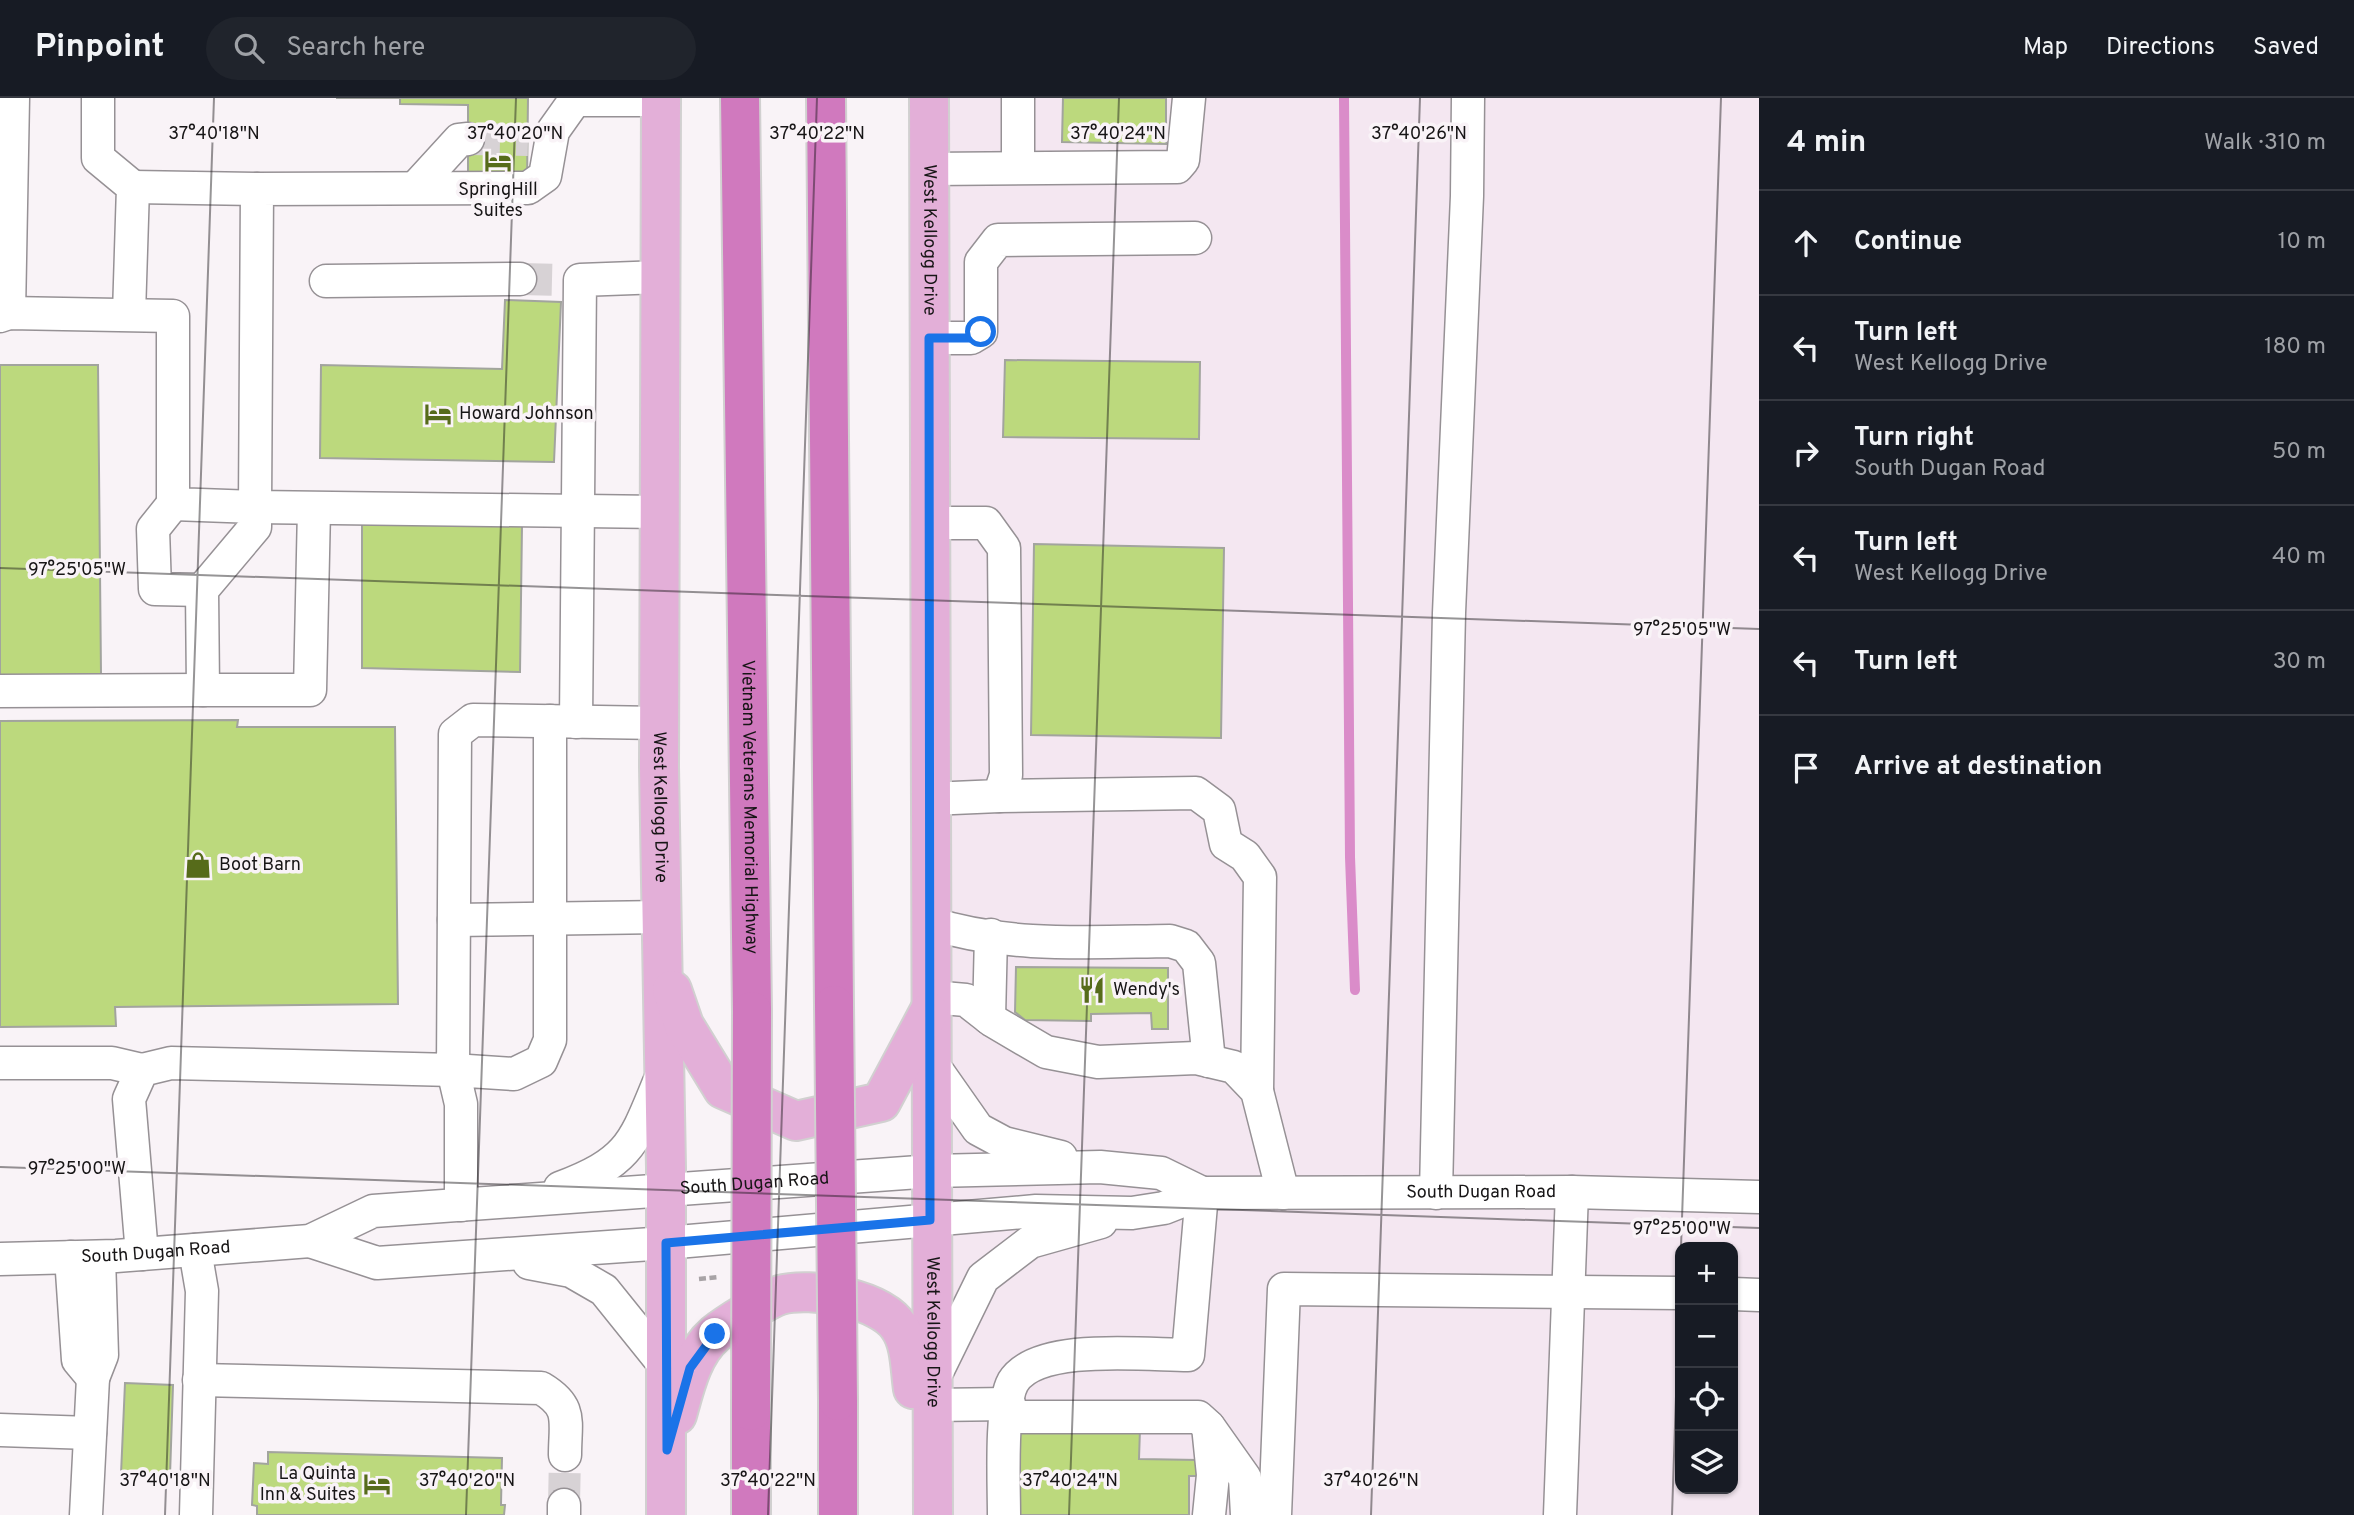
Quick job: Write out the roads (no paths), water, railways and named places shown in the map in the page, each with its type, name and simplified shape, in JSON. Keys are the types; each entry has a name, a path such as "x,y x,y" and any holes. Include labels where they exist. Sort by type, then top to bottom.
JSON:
{"highway":[{"name":"Vietnam Veterans Memorial Highway","path":"740,98 752,1011 751,1515"},
{"path":"826,98 838,1515"}],"main road":[{"name":"West Kellogg Drive","path":"929,98 933,1171 930,1220 933,1504"},
{"name":"West Kellogg Drive","path":"661,99 659,723 665,1067 666,1515"},
{"path":"664,965 684,1025 723,1089 796,1121 881,1102 931,1002"},
{"path":"667,1450 690,1368 715,1334 780,1295 830,1293 878,1308 898,1325 906,1340 933,1504"}],"street":[{"path":"13,98 5,314 173,316 173,504 153,529 155,589 202,590"},
{"path":"98,98 98,158 133,187 257,189 528,188 545,176 540,140 553,131 575,100 661,99"},
{"path":"1018,98 1018,166"},
{"path":"929,169 1018,166 1177,167 1183,160 1189,98"},
{"path":"1436,1193 1448,627 1467,196 1468,98"},
{"path":"416,187 459,140 468,139"},
{"path":"129,314 133,187"},
{"path":"203,690 202,590 255,527 257,189"},
{"path":"929,338 971,338 981,332 981,262 998,240 1195,238"},
{"path":"0,1063 112,1063 142,1070 172,1063 514,1074 541,1061 550,1040 550,920 579,512 571,280 661,277"},
{"path":"326,281 520,279"},
{"path":"173,504 320,509 660,512"},
{"path":"0,691 310,690 320,509"},
{"path":"930,523 986,523 1004,548 1006,775 999,796"},
{"path":"461,1205 461,1104 453,1070 455,734 473,720 659,723"},
{"path":"930,799 1196,793 1219,810 1226,844 1245,856 1260,877 1257,1091 1283,1193"},
{"path":"454,920 663,917"},
{"path":"930,923 970,936 991,934 1029,943 1170,941 1186,946 1199,962 1209,1061"},
{"path":"989,1018 991,934"},
{"path":"931,1002 966,1000 989,1018 1046,1052 1098,1062 1196,1058 1234,1067 1257,1091"},
{"path":"931,1062 978,1129 1004,1143 1100,1167"},
{"path":"525,1201 597,1174 615,1161 635,1139 665,1067"},
{"path":"142,1070 129,1098 142,1254"},
{"name":"South Dugan Road","path":"0,1259 142,1254 310,1241 373,1211 933,1171 1100,1167 1161,1173 1202,1193"},
{"path":"1560,1515 1572,1192"},
{"name":"South Dugan Road","path":"310,1241 377,1263 666,1243 1035,1211 1132,1213 1164,1208 1202,1193 1572,1192 1759,1197"},
{"path":"1003,1515 1008,1411 1012,1383 1023,1370 1037,1363 1083,1353 1188,1355 1202,1193"},
{"path":"1132,1213 1030,1242 983,1278 932,1393 1008,1411 1198,1418 1208,1426 1245,1478 1247,1515"},
{"path":"195,1250 201,1291 196,1515"},
{"path":"479,1254 571,1271 604,1290 666,1367"},
{"path":"85,1257 78,1360 93,1378 86,1515"},
{"path":"1275,1515 1283,1289 1675,1293"},
{"path":"1738,1294 1759,1295"},
{"path":"200,1380 541,1388 558,1398 565,1409 565,1455"},
{"path":"1208,1426 1213,1475 1209,1515"},
{"path":"0,1430 90,1433"}],"waterway":[{"path":"1344,98 1350,857 1355,990"}],"tunnel":[{"path":"468,139 528,140"},
{"path":"520,279 561,280"},
{"path":"564,1505 565,1455"}],"place":[{"name":"SpringHill Suites","path":"498,161"},
{"name":"Howard Johnson","path":"438,414"},
{"name":"Boot Barn","path":"198,865"},
{"name":"Wendy's","path":"1092,990"},
{"name":"La Quinta Inn & Suites","path":"377,1484"}]}
